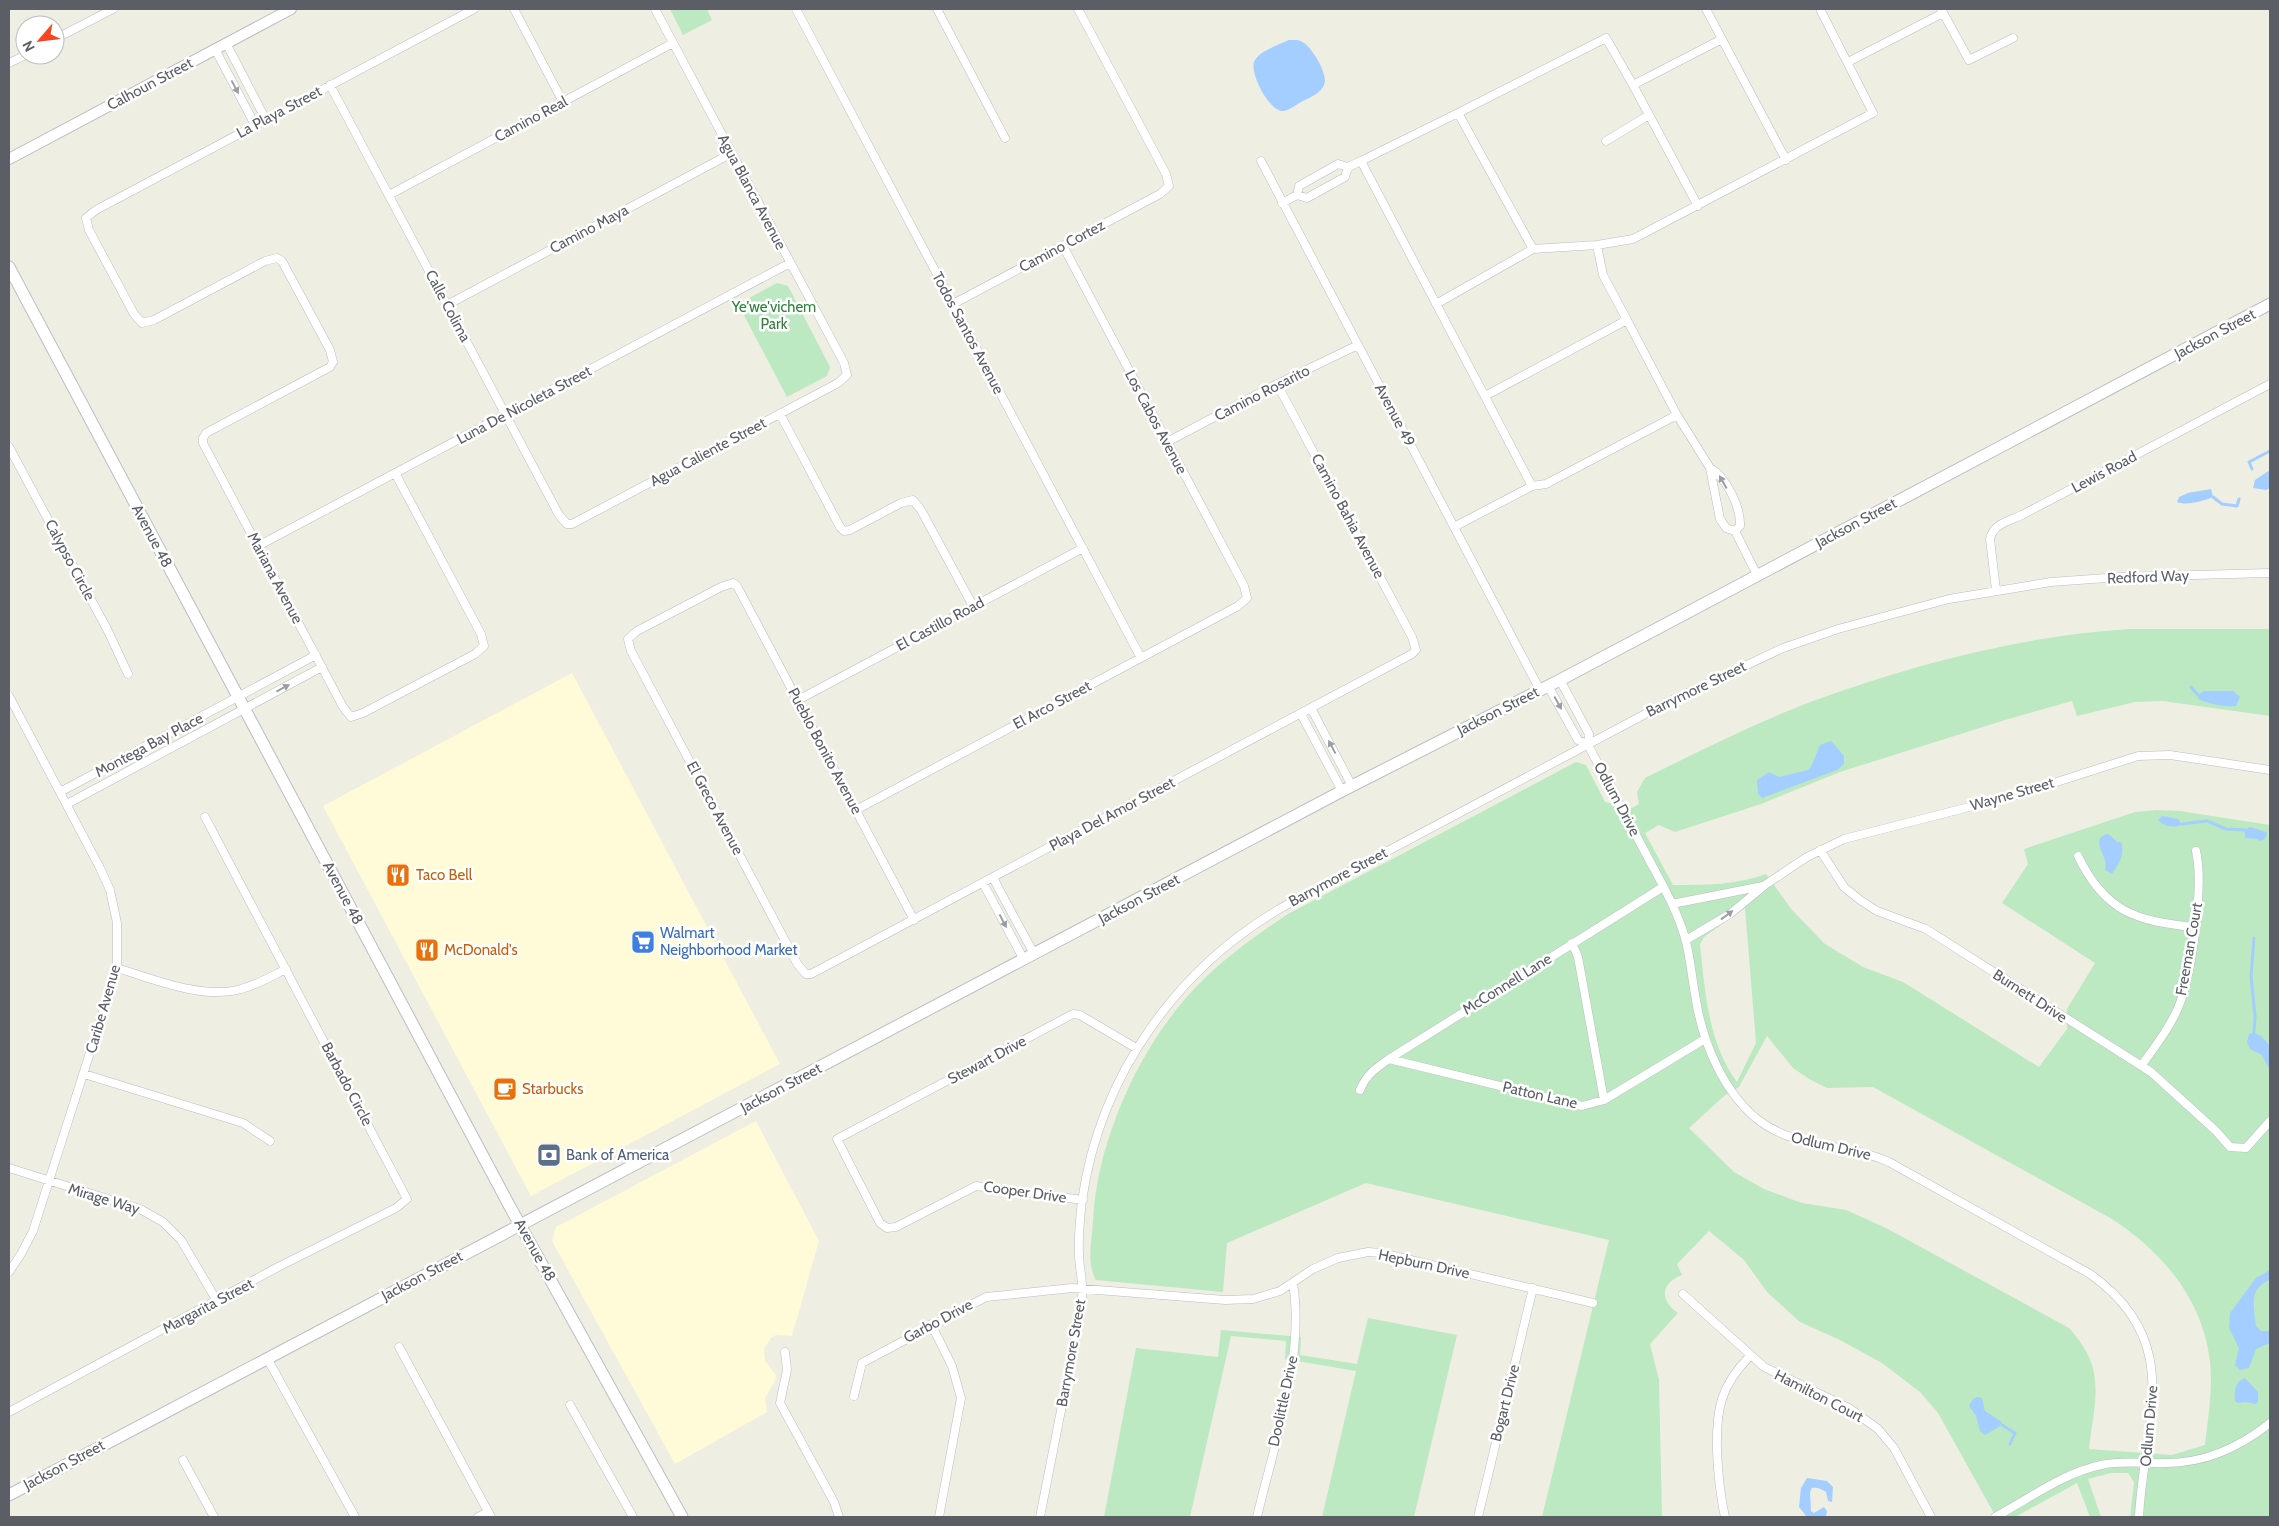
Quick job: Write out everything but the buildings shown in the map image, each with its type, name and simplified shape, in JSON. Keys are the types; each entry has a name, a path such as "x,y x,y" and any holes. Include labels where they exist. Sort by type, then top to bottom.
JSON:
{"main road":[{"name":"Avenue 48","path":"9,267 521,1225 682,1517"},
{"name":"Jackson Street","path":"9,1495 1347,789 1560,680 2270,304"}],"street":[{"path":"65,35 113,9"},
{"name":"Calhoun Street","path":"9,159 291,9"},
{"name":"La Playa Street","path":"203,438 212,430 324,370 333,362 333,357 282,261 277,258 265,261 154,320 142,323 138,320 86,224 86,218 96,210 474,9"},
{"path":"514,9 563,102"},
{"name":"Agua Blanca Avenue","path":"655,9 844,364 847,376"},
{"name":"Todos Santos Avenue","path":"796,9 1141,658"},
{"path":"937,9 1005,138"},
{"name":"Camino Cortez","path":"953,304 1160,194 1169,186 1166,174 1078,9"},
{"path":"1706,9 1786,160"},
{"path":"1436,304 1533,250 1597,245 1633,239 1873,113 1820,9"},
{"path":"1848,62 1942,11 1969,60 2013,38"},
{"path":"1297,195 1299,186 1338,164 1348,167 1606,38 1698,206"},
{"path":"1633,85 1722,39"},
{"path":"226,43 266,120"},
{"name":"Camino Real","path":"389,195 673,43"},
{"path":"215,49 255,125"},
{"name":"Calle Colima","path":"330,85 559,515 567,524"},
{"path":"1458,113 1533,250"},
{"path":"1606,141 1649,115"},
{"name":"Camino Maya","path":"447,305 732,153"},
{"name":"Avenue 49","path":"1261,161 1454,527 1530,668 1544,688"},
{"path":"1360,161 1532,486"},
{"path":"1282,203 1297,195 1306,198 1345,177 1348,167"},
{"path":"1321,174 1327,186"},
{"path":"1597,245 1603,275 1677,415 1710,468 1720,519 1726,528 1735,531 1757,575"},
{"name":"Los Cabos Avenue","path":"1063,246 1244,586 1247,598"},
{"name":"Luna De Nicoleta Street","path":"258,546 790,263"},
{"path":"1485,396 1627,320"},
{"name":"Camino Rosarito","path":"1167,442 1277,384 1358,345"},
{"name":"Agua Caliente Street","path":"567,524 579,521 838,384 847,376"},
{"name":"Camino Bahia Avenue","path":"1277,384 1412,638 1416,650"},
{"name":"Lewis Road","path":"1996,590 1990,539 1991,532 1996,527 2270,384"},
{"path":"780,414 840,527 844,531 850,530 901,503 913,500 921,510 973,606"},
{"path":"1454,527 1532,486 1546,484 1677,415"},
{"name":"Mariana Avenue","path":"203,438 206,450 316,656 351,717 363,713 475,654 484,646 481,634 395,473"},
{"name":"Calypso Circle","path":"9,447 12,460 108,631 128,674"},
{"path":"1710,468 1718,473 1732,498 1740,518 1740,526 1735,531"},
{"path":"1717,506 1732,498"},
{"name":"El Castillo Road","path":"798,700 1083,548"},
{"name":"Redford Way","path":"2026,586 2120,576 2270,573"},
{"name":"Pueblo Bonito Avenue","path":"628,639 654,622 721,587 733,583 741,593 914,920"},
{"name":"Barrymore Street","path":"1040,1517 1080,1314 1082,1288 1079,1254 1083,1200 1090,1163 1108,1105 1136,1048 1164,1009 1193,976 1249,928 1290,902 1720,676 1783,648 1900,611 1996,590 2026,586"},
{"name":"El Arco Street","path":"856,810 1238,606 1247,598"},
{"name":"El Greco Avenue","path":"628,639 631,651 798,965 806,974"},
{"name":"Playa Del Amor Street","path":"806,974 818,971 1406,658 1416,650"},
{"name":"Montega Bay Place","path":"60,792 316,656"},
{"name":"Montega Bay Place","path":"66,804 322,667"},
{"name":"Odlum Drive","path":"1560,680 1589,734 1588,745 1672,904 1686,940 1705,1039 1728,1085 1744,1106 1774,1130 1792,1139 1855,1150 1888,1162 2090,1274 2106,1286 2133,1317 2150,1355 2153,1398 2140,1517"},
{"name":"Odlum Drive","path":"1544,688 1568,721 1578,740 1588,745"},
{"name":"Caribe Avenue","path":"9,696 110,890 117,923 117,968 33,1231 9,1272"},
{"path":"1311,708 1347,789"},
{"path":"1301,714 1347,789"},
{"path":"1568,721 1579,715"},
{"name":"Wayne Street","path":"1686,940 1730,914 1765,885 1820,850 1844,839 2016,795 2138,756 2170,754 2270,770"},
{"name":"Barbado Circle","path":"205,817 407,1200"},
{"name":"Burnett Drive","path":"1820,850 1844,887 1864,903 1876,911 1926,929 2141,1066 2160,1079 2230,1146 2240,1149 2246,1148 2270,1122"},
{"name":"Freeman Court","path":"2141,1066 2172,1019 2182,999 2200,883 2196,850"},
{"path":"2078,856 2094,884 2119,908 2152,922 2194,927"},
{"path":"993,878 1029,957"},
{"path":"983,883 1029,957"},
{"name":"Wayne Street","path":"1672,904 1765,885"},
{"name":"McConnell Lane","path":"1360,1090 1364,1080 1372,1071 1389,1059 1663,887"},
{"path":"1572,943 1578,957 1604,1100"},
{"path":"117,968 192,989 219,992 240,990 286,969"},
{"name":"Stewart Drive","path":"887,1228 880,1222 837,1139 1073,1014 1080,1015 1136,1048"},
{"name":"Patton Lane","path":"1389,1059 1582,1106 1604,1100 1705,1039"},
{"path":"84,1074 243,1123 270,1142"},
{"name":"Mirage Way","path":"9,1168 48,1182 140,1209 163,1222 181,1240 217,1301"},
{"name":"Cooper Drive","path":"887,1228 896,1227 976,1186 1083,1200"},
{"name":"Margarita Street","path":"9,1412 396,1208 407,1200"},
{"name":"Hepburn Drive","path":"1082,1288 1239,1300 1267,1296 1293,1284 1325,1263 1338,1258 1368,1252 1381,1253 1593,1303"},
{"name":"Doolittle Drive","path":"1257,1517 1291,1370 1296,1312 1293,1284"},
{"name":"Garbo Drive","path":"854,1396 862,1363 931,1324 986,1296 1082,1288"},
{"name":"Bogart Drive","path":"1478,1517 1533,1288"},
{"name":"Hamilton Court","path":"1683,1294 1750,1356 1771,1371 1849,1408 1878,1429 1894,1448 1931,1517"},
{"path":"931,1324 952,1366 961,1398 939,1517"},
{"path":"399,1347 490,1514 478,1517"},
{"path":"785,1352 787,1370 780,1393 780,1404 834,1502 839,1517"},
{"path":"1725,1517 1718,1479 1717,1415 1732,1377 1750,1356"},
{"path":"267,1358 355,1517"},
{"path":"570,1405 633,1517"},
{"path":"1995,1517 2085,1470 2111,1463 2181,1462 2207,1457 2242,1443 2270,1423"},
{"path":"183,1460 214,1517"}],"shaded area":[{"path":"572,673 780,1064 531,1196 323,806"},
{"path":"756,1121 819,1241 792,1336 776,1335 771,1338 764,1349 765,1361 776,1375 775,1381 765,1398 767,1412 675,1464 552,1241 556,1227"}],"green space":[{"path":"670,9 707,9 712,20 683,35"},
{"name":"Ye'we'vichem Park","path":"777,283 788,286 830,367 827,376 787,397 738,304"},
{"path":"2129,629 2270,629 2270,716 2163,701 2135,702 2077,716 2072,701 1840,772 1761,804 1675,832 1659,825 1645,833 1673,885 1732,882 1766,874 1792,910 1825,944 1863,967 1903,982 2039,1067 2067,1029 2067,1009 2095,963 2002,903 2028,864 2024,849 2135,812 2157,810 2180,811 2270,825 2270,1517 2130,1517 2134,1482 2128,1473 2111,1473 2088,1479 2101,1517 2090,1517 2077,1483 2015,1517 1996,1517 1938,1413 1920,1392 1882,1363 1840,1340 1800,1322 1767,1292 1744,1260 1709,1231 1677,1264 1682,1275 1675,1278 1666,1287 1665,1292 1668,1303 1678,1313 1650,1344 1659,1380 1662,1517 1542,1517 1609,1240 1366,1183 1227,1243 1223,1292 1096,1280 1091,1266 1090,1252 1096,1190 1103,1158 1113,1127 1125,1095 1140,1065 1176,1010 1196,987 1240,948 1288,914 1576,762 1586,765 1605,802 1632,808 1639,804 1637,792 1645,778 1749,728 1813,701 1890,675 1969,654 2049,638","holes":["1745,908 1756,1043 1737,1082 1727,1067 1714,1034 1706,998 1700,944 1704,937","1767,1036 1793,1068 1809,1079 1827,1088 1873,1087 2112,1219 2148,1247 2177,1279 2189,1297 2206,1338 2211,1382 2205,1445 2172,1455 2089,1449 2096,1384 2094,1371 2081,1343 2069,1328 1886,1228 1846,1210 1802,1203 1764,1189 1734,1172 1689,1128 1724,1096 1739,1087"]},
{"path":"1368,1318 1457,1335 1414,1517 1322,1517 1356,1371 1285,1359 1286,1341 1231,1336 1190,1517 1104,1517 1136,1348 1218,1357 1221,1330 1301,1337 1300,1355 1357,1364"}],"water":[{"path":"1289,40 1300,41 1307,46 1319,62 1325,81 1323,88 1318,93 1283,111 1272,105 1262,91 1255,75 1254,62 1256,58 1269,49"},
{"path":"2270,470 2270,488 2266,490 2253,488 2255,480"},
{"path":"2211,489 2213,497 2209,499 2190,503 2177,502 2179,497 2188,493"},
{"path":"2204,691 2233,691 2240,697 2236,706 2217,705 2198,699 2198,695"},
{"path":"1831,741 1844,756 1844,764 1837,770 1762,798 1758,794 1757,780 1769,772 1779,777 1808,770 1820,745"},
{"path":"2162,816 2178,819 2182,824 2173,827 2166,825 2158,820"},
{"path":"2250,827 2266,832 2265,839 2260,841 2245,838 2245,830"},
{"path":"2106,834 2110,835 2117,842 2121,842 2122,847 2121,859 2112,874 2105,870 2106,866 2099,842 2100,838"},
{"path":"2254,1033 2261,1036 2270,1046 2270,1071 2262,1055 2250,1049 2247,1042 2249,1034"},
{"path":"2270,1270 2270,1280 2258,1288 2255,1293 2254,1305 2256,1326 2261,1331 2270,1331 2270,1343 2256,1349 2249,1368 2240,1370 2235,1365 2239,1348 2229,1328 2230,1313 2256,1278"},
{"path":"2245,1378 2258,1392 2258,1402 2256,1404 2238,1403 2235,1401 2236,1387 2239,1381"},
{"path":"1977,1397 1982,1398 1985,1411 2002,1422 1999,1427 1985,1435 1980,1431 1976,1416 1969,1406 1973,1399"},
{"path":"1807,1478 1827,1481 1833,1487 1832,1502 1828,1501 1826,1492 1821,1489 1812,1488 1810,1492 1811,1511 1814,1513 1824,1507 1827,1511 1826,1517 1807,1517 1799,1507 1801,1488"}],"waterway":[{"path":"2252,469 2249,462 2270,451"},
{"path":"2213,497 2222,504 2237,506 2239,499"},
{"path":"2191,687 2198,695"},
{"path":"2182,824 2207,821 2226,829 2245,830"},
{"path":"2254,938 2251,976 2255,1016 2254,1033"},
{"path":"2002,1425 2015,1433 2010,1444"}],"place":[{"name":"Taco Bell","path":"398,875"},
{"name":"Walmart Neighborhood Market","path":"643,942"},
{"name":"McDonald's","path":"427,950"},
{"name":"Starbucks","path":"505,1089"},
{"name":"Bank of America","path":"549,1155"}]}
